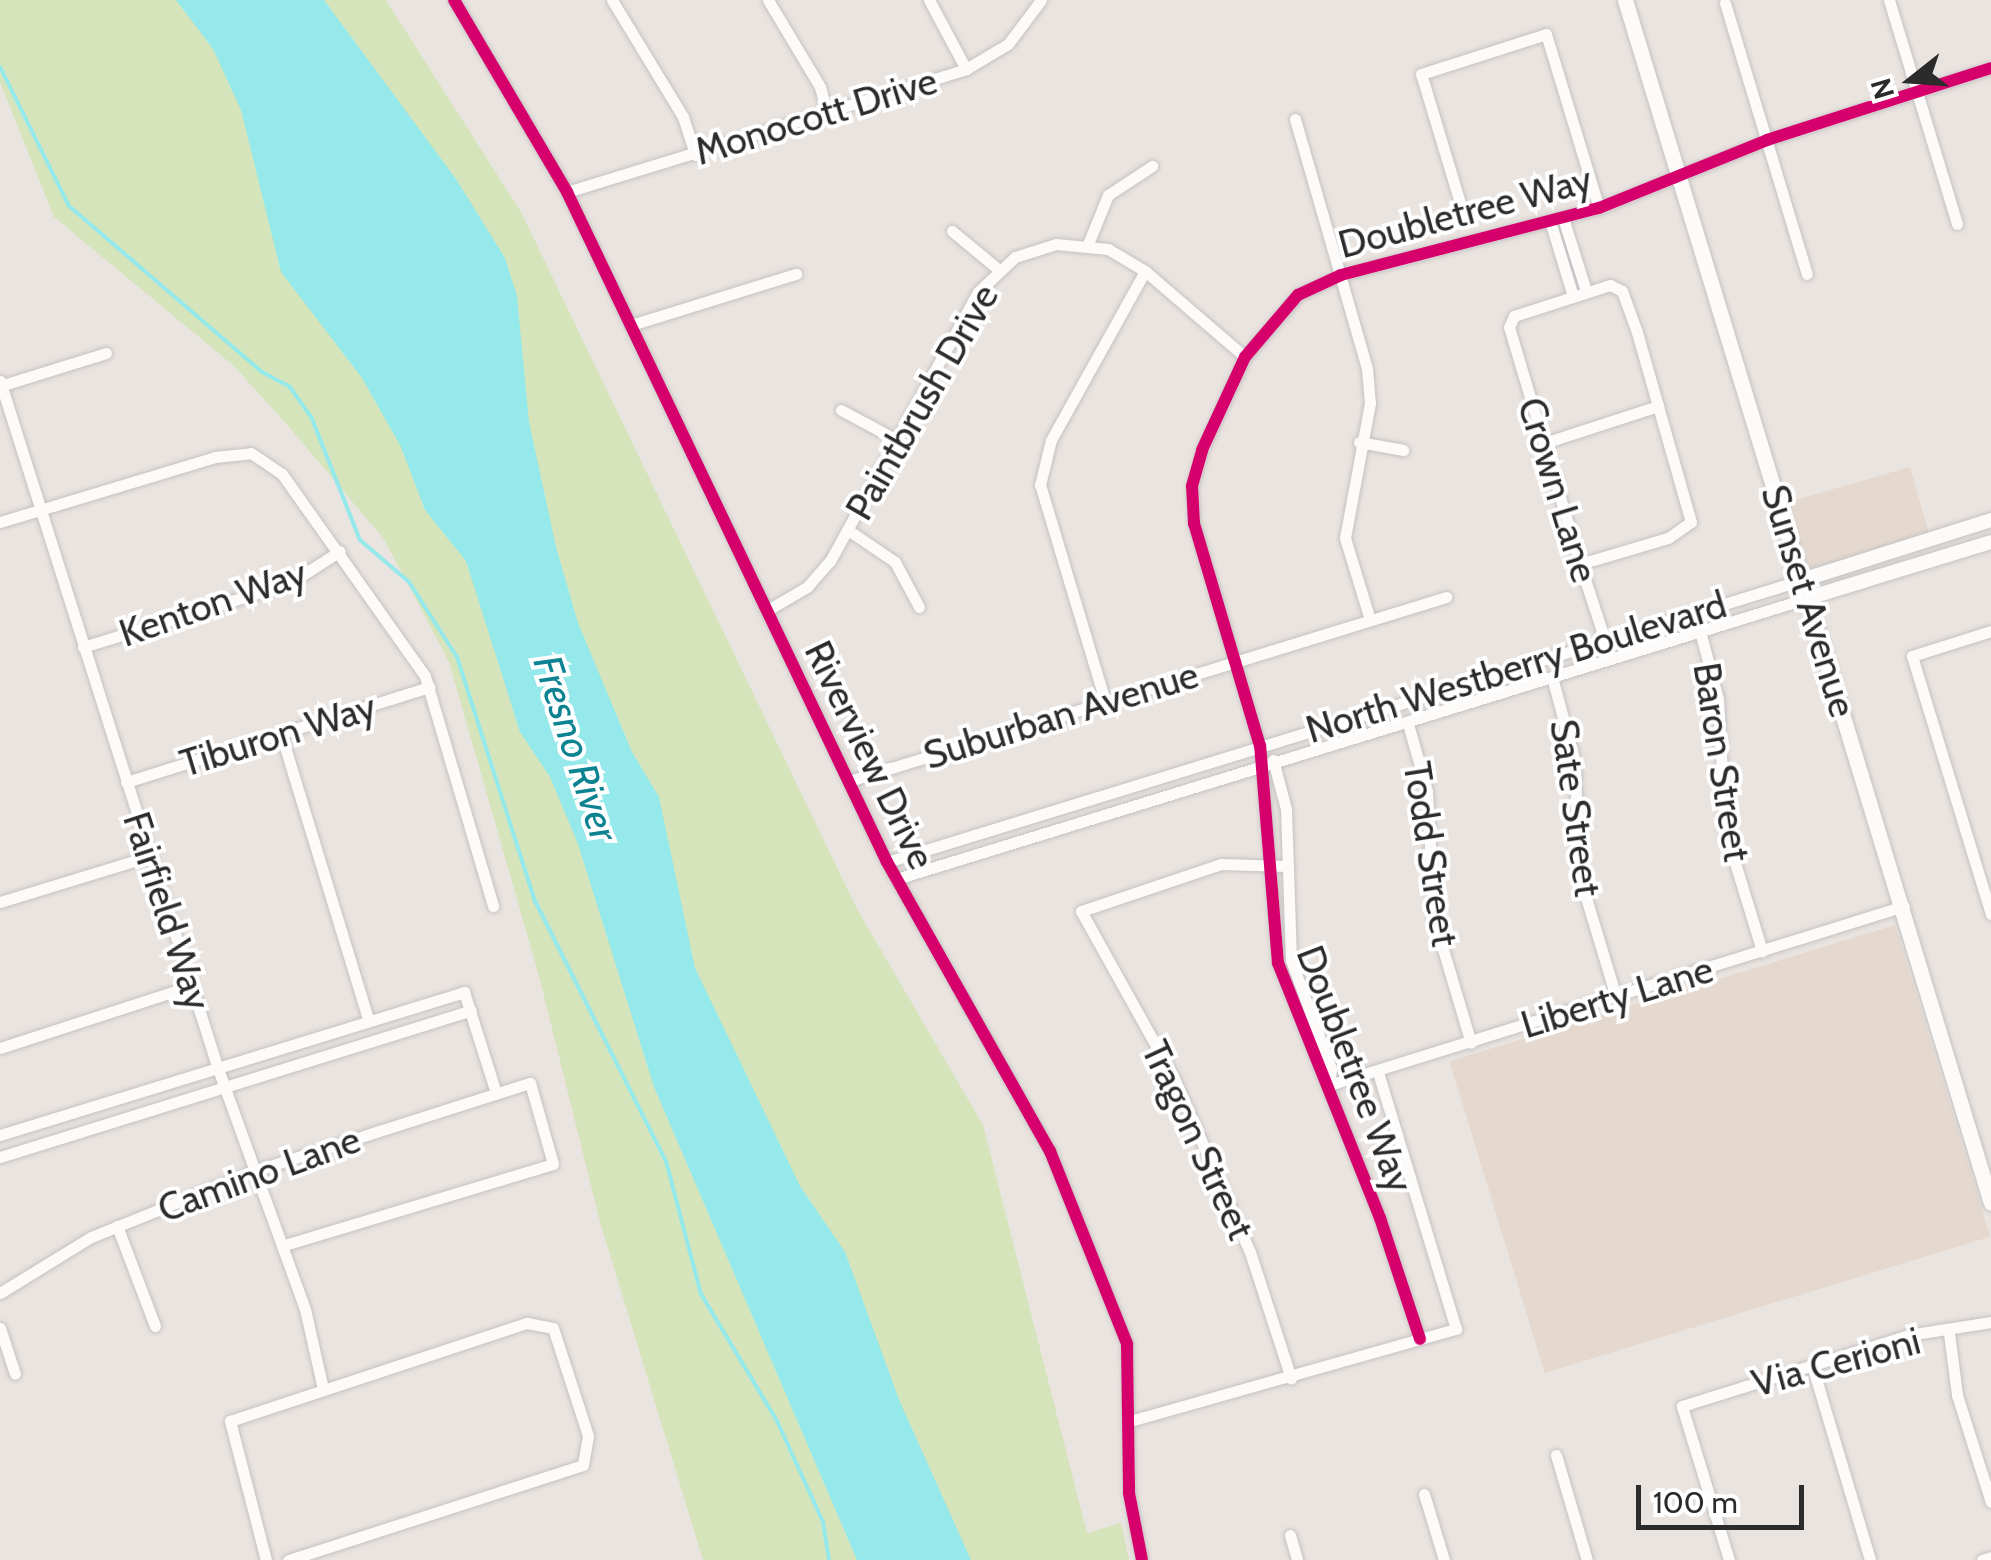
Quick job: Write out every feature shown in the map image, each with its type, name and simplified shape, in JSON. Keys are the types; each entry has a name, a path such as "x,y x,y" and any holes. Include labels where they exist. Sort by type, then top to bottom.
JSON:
{"main road":[{"name":"Sunset Avenue","path":"1624,0 1904,906 1991,1203"}],"street":[{"name":"Riverview Drive","path":"454,0 567,192 896,880 1050,1152 1122,1327 1130,1421 1128,1493 1142,1560"},
{"path":"612,0 684,117 695,155"},
{"path":"768,0 820,87 828,116"},
{"path":"929,0 966,69"},
{"name":"Monocott Drive","path":"567,192 828,116 966,69 1008,44 1041,0"},
{"path":"1889,0 1957,224"},
{"path":"1725,3 1806,274"},
{"path":"1464,214 1421,74 1546,34 1599,208"},
{"name":"Doubletree Way","path":"1378,1072 1456,1328 1420,1339 1329,1085 1278,963 1273,865 1258,768 1260,746 1194,523 1192,486 1246,357 1298,295 1342,275 1599,208 1767,140 1991,68"},
{"path":"1294,119 1367,369 1370,403 1359,442 1345,538 1370,620"},
{"path":"1152,166 1108,196 1088,244 1145,272 1246,357"},
{"path":"1556,220 1586,291"},
{"path":"1556,220 1573,296 1617,286 1637,332 1691,522 1668,538 1580,564"},
{"path":"952,230 998,269"},
{"name":"Paintbrush Drive","path":"766,611 807,587 848,530 978,292 998,269 1034,248 1088,244"},
{"path":"1105,701 1040,485 1051,440 1145,272"},
{"path":"631,325 796,274"},
{"name":"Crown Lane","path":"1573,296 1510,321 1611,659"},
{"path":"0,384 106,354"},
{"name":"Fairfield Way","path":"0,384 223,1085 305,1309 323,1389"},
{"path":"1544,443 1658,406"},
{"path":"840,410 896,440"},
{"path":"1359,442 1403,450"},
{"path":"0,522 215,457 250,453 282,474 340,551 429,688 493,906"},
{"path":"1802,580 1991,520"},
{"path":"848,530 895,562 919,607"},
{"path":"1808,598 1991,542"},
{"name":"Kenton Way","path":"83,647 290,584 340,551"},
{"name":"North Westberry Boulevard","path":"887,862 1802,580"},
{"name":"Suburban Avenue","path":"849,781 1446,597"},
{"name":"North Westberry Boulevard","path":"896,880 1808,598"},
{"path":"1991,631 1912,656 1991,914"},
{"name":"Baron Street","path":"1700,632 1718,700 1726,830 1762,951"},
{"name":"Sate Street","path":"1552,677 1575,762 1578,871 1616,997"},
{"name":"Tiburon Way","path":"126,782 429,688"},
{"name":"Todd Street","path":"1408,724 1428,791 1434,919 1471,1042"},
{"path":"281,734 368,1018"},
{"name":"Doubletree Way","path":"1260,746 1274,763 1286,809 1292,960 1331,1068 1329,1085"},
{"path":"0,902 150,856"},
{"name":"Tragon Street","path":"1273,865 1221,864 1081,911 1173,1076 1250,1252 1291,1378"},
{"path":"1273,865 1288,866"},
{"name":"Liberty Lane","path":"1329,1085 1904,906"},
{"path":"0,1048 191,986"},
{"path":"0,1134 368,1018 464,992 496,1093"},
{"path":"0,1157 471,1010"},
{"name":"Camino Lane","path":"0,1293 118,1226 254,1170 530,1082 554,1164 282,1246"},
{"path":"118,1226 155,1326"},
{"path":"266,1560 230,1421 537,1320 559,1338 589,1459 573,1470 288,1560"},
{"name":"Via Cerioni","path":"1728,1560 1682,1406 1908,1336 1948,1333 1991,1322"},
{"path":"0,1328 15,1374"},
{"path":"1948,1333 1957,1395 1991,1502"},
{"path":"1130,1421 1420,1339"},
{"path":"1812,1365 1870,1560"},
{"path":"1556,1455 1586,1560"},
{"path":"1424,1494 1444,1560"},
{"path":"1290,1535 1297,1560"},
{"path":"1982,1560 1991,1557"}],"shaded area":[{"path":"1910,467 1930,535 1807,571 1787,502"},
{"path":"1895,925 1990,1237 1545,1373 1449,1061"}],"green space":[{"path":"0,0 386,0 521,212 857,909 983,1125 1087,1533 1121,1523 1129,1560 703,1560 600,1222 539,976 449,662 384,539 289,427 234,366 54,217 0,82"}],"water":[{"name":"Fresno River","path":"176,0 324,0 456,179 505,258 517,296 529,422 556,547 578,623 632,752 659,797 695,968 800,1186 845,1252 900,1402 971,1560 857,1560 654,1087 578,844 550,777 520,732 466,561 425,510 401,447 362,378 281,272 241,110 213,49"}],"waterway":[{"path":"0,67 69,206 262,372 290,387 312,419 360,540 409,582 457,657 535,901 666,1161 701,1294 777,1421 823,1522 829,1560"}],"cycle path":[{"path":"454,0 567,192 887,862 1050,1151 1127,1344 1129,1493 1142,1560"},
{"path":"1420,1339 1380,1218 1278,963 1260,746 1194,523 1192,486 1202,450 1245,357 1298,295 1341,275 1599,208 1767,140 1991,68"}]}
